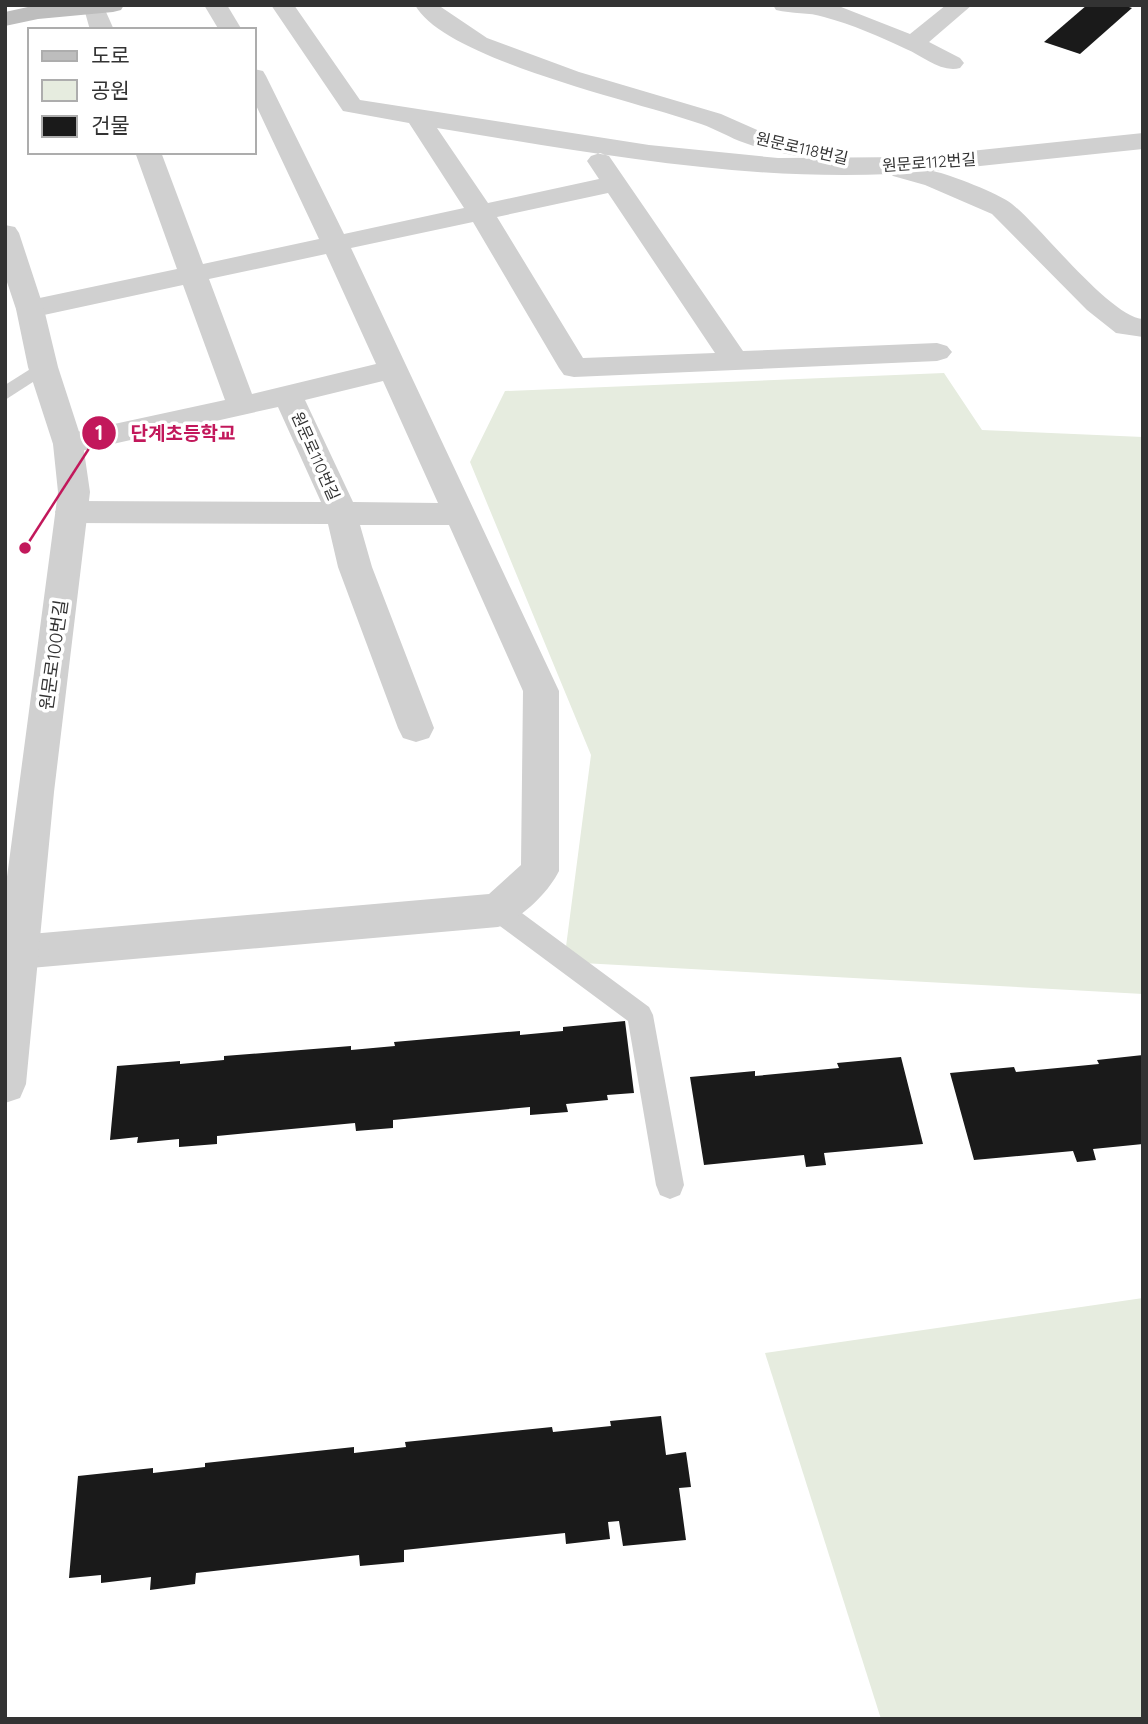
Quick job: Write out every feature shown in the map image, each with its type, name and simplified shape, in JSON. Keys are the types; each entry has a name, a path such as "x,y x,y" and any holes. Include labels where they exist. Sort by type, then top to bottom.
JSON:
{"main road":[{"path":"5,19 38,12 103,6"}],"street":[{"path":"215,5 230,28"},
{"name":"원문로112번길","path":"282,5 352,106 418,118 686,158 779,166 877,165 976,159 1143,141"},
{"name":"원문로118번길","path":"428,8 458,5"},
{"path":"783,5 828,10 913,43 952,63"},
{"path":"913,43 961,5"},
{"path":"102,28 103,6"},
{"name":"원문로118번길","path":"428,8 479,43 570,77 712,119 756,139 934,179 1001,208 1097,304 1126,327 1143,328"},
{"path":"19,952 498,910 540,871 541,691 335,243 256,80"},
{"path":"418,118 481,212 574,368 937,352"},
{"path":"590,144 614,184 735,361"},
{"path":"149,154 242,406"},
{"path":"30,309 614,184"},
{"name":"원문로100번길","path":"5,233 30,309 43,368 68,444 74,492 35,793 5,1084"},
{"name":"원문로110번길","path":"393,369 288,395 341,512 355,567 416,728"},
{"path":"68,444 288,395"},
{"path":"71,512 459,514"}],"lane":[{"path":"5,394 43,368"},
{"path":"498,910 640,1015 670,1185"}],"green space":[{"path":"944,373 982,430 1143,437 1143,994 564,962 591,755 470,462 505,391"},
{"path":"1143,1298 1143,1719 881,1719 765,1353"}],"building":[{"path":"1087,5 1123,5 1132,8 1080,54 1044,42"},
{"path":"625,1021 634,1093 607,1095 608,1100 566,1104 568,1112 530,1115 530,1107 393,1120 393,1128 356,1131 355,1123 217,1136 217,1144 179,1147 179,1139 137,1143 138,1137 110,1140 117,1066 180,1061 180,1064 224,1060 224,1056 351,1046 351,1050 395,1046 394,1042 520,1031 520,1035 563,1031 563,1027"},
{"path":"1143,1055 1143,1144 1093,1149 1096,1160 1077,1162 1073,1151 974,1160 950,1073 1014,1067 1016,1072 1099,1064 1097,1060"},
{"path":"901,1057 923,1144 824,1153 826,1165 806,1167 804,1155 704,1165 690,1077 755,1071 755,1076 839,1068 837,1063"},
{"path":"661,1416 666,1455 686,1452 691,1487 679,1488 686,1540 623,1546 619,1521 608,1522 610,1539 566,1544 565,1533 404,1550 404,1562 360,1566 359,1555 196,1573 195,1584 150,1590 151,1577 101,1583 101,1575 69,1578 78,1476 153,1468 153,1473 205,1467 205,1463 354,1447 354,1453 406,1447 405,1442 552,1427 553,1432 611,1426 610,1421"}],"place":[{"name":"단계초등학교","path":"25,548"}]}
